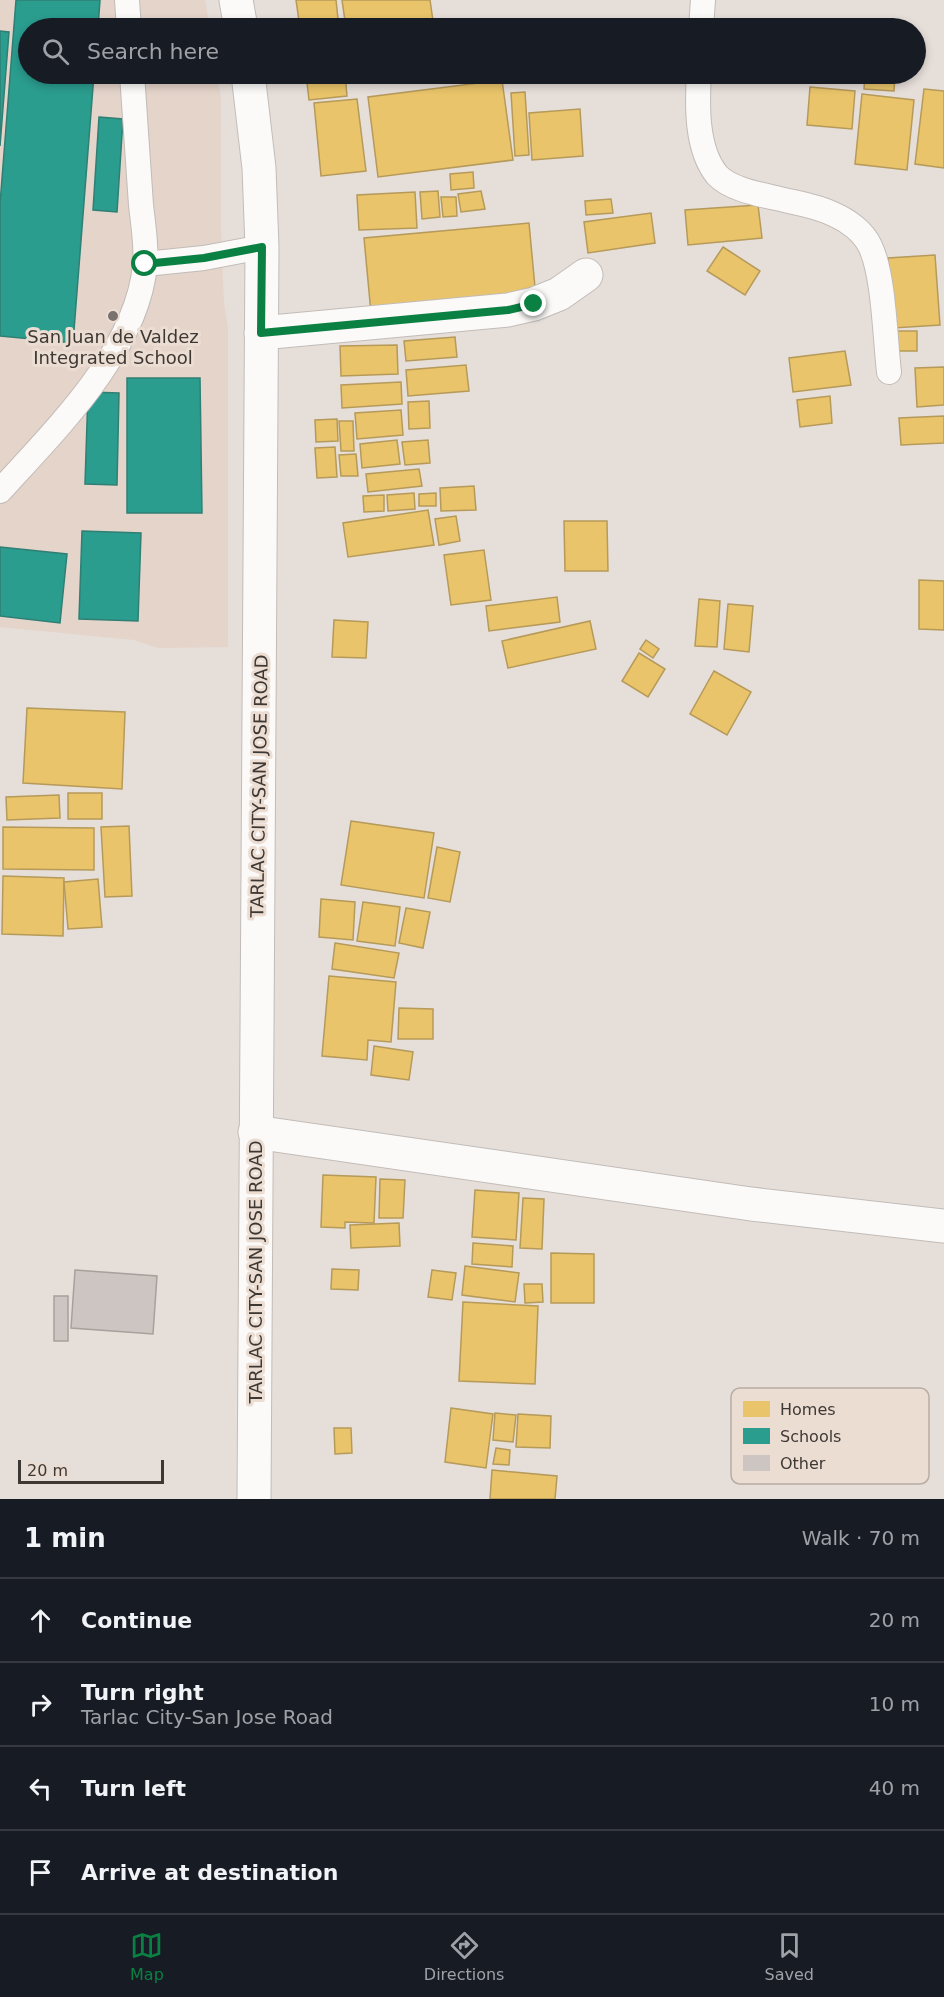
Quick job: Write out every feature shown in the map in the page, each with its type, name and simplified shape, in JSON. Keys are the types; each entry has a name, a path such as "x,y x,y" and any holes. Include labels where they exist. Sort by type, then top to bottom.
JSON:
{"main road":[{"path":"236,0 239,18"},
{"name":"TARLAC CITY-SAN JOSE ROAD","path":"249,84 259,168 262,247 254,1499"},
{"path":"261,333 508,310 534,304 559,294 586,275"},
{"path":"255,1132 762,1205 944,1226"}],"lane":[{"path":"127,0 128,18"},
{"path":"702,18 703,0"},
{"path":"0,491 45,443 105,365 122,337 137,302 145,264 133,84"},
{"path":"699,84 700,129 707,157 718,176 734,186 824,209 842,218 858,230 870,246 879,276 888,372"},
{"path":"145,264 204,258 262,247"}],"shaded area":[{"name":"San Juan de Valdez Integrated School","path":"0,0 205,0 208,18 18,18 18,84 219,84 221,99 221,233 224,304 228,329 228,647 158,648 134,640 0,627"}],"building: Homes":[{"path":"296,0 336,0 338,18 299,18"},
{"path":"342,0 430,0 433,18 345,18"},
{"path":"307,84 346,84 347,96 309,100"},
{"path":"470,84 503,84 513,160 378,177 368,97"},
{"path":"864,84 894,84 894,91 864,89"},
{"path":"810,87 855,91 852,129 807,125"},
{"path":"924,89 944,91 944,168 915,164"},
{"path":"525,92 529,155 515,156 511,93"},
{"path":"862,94 914,100 907,170 855,164"},
{"path":"357,99 366,171 321,176 314,103"},
{"path":"580,109 583,156 532,160 529,113"},
{"path":"473,172 474,188 451,190 450,174"},
{"path":"438,191 440,217 422,219 420,192"},
{"path":"481,191 485,209 461,212 458,194"},
{"path":"415,192 417,228 359,230 357,195"},
{"path":"441,197 456,197 457,216 443,217"},
{"path":"611,199 613,213 586,215 585,201"},
{"path":"758,205 762,238 688,245 685,210"},
{"path":"651,213 655,243 588,253 584,222"},
{"path":"529,223 536,298 371,313 364,238"},
{"path":"723,247 760,271 745,295 707,271"},
{"path":"935,255 940,325 893,328 888,258"},
{"path":"896,331 917,331 917,351 896,351"},
{"path":"455,337 457,357 406,361 404,341"},
{"path":"397,345 398,374 341,376 340,346"},
{"path":"845,351 851,385 793,392 789,358"},
{"path":"466,365 469,391 408,396 406,370"},
{"path":"944,367 944,405 917,407 915,368"},
{"path":"401,382 402,404 342,408 341,385"},
{"path":"830,396 832,423 800,427 797,400"},
{"path":"429,401 430,428 409,429 408,402"},
{"path":"401,410 403,435 357,439 355,413"},
{"path":"944,416 944,443 901,445 899,418"},
{"path":"337,419 338,441 316,442 315,420"},
{"path":"339,421 353,421 354,451 341,451"},
{"path":"397,440 400,464 362,468 360,444"},
{"path":"428,440 430,463 405,465 402,442"},
{"path":"335,447 337,477 317,478 315,448"},
{"path":"356,454 358,476 341,476 339,455"},
{"path":"419,469 422,486 368,492 366,474"},
{"path":"474,486 476,510 441,511 440,488"},
{"path":"414,493 415,509 388,511 387,495"},
{"path":"436,493 436,506 419,506 419,494"},
{"path":"384,495 384,511 364,512 363,496"},
{"path":"428,510 434,545 348,557 343,523"},
{"path":"456,516 460,541 439,545 435,519"},
{"path":"564,521 607,521 608,571 565,571"},
{"path":"484,550 491,600 451,605 444,555"},
{"path":"919,580 944,581 944,630 919,629"},
{"path":"557,597 560,622 489,631 486,606"},
{"path":"699,599 720,601 717,647 695,646"},
{"path":"728,604 753,606 749,652 724,649"},
{"path":"334,620 368,622 366,658 332,657"},
{"path":"590,621 596,649 508,668 502,641"},
{"path":"646,640 659,649 653,658 640,649"},
{"path":"639,653 665,669 648,697 622,681"},
{"path":"714,671 751,692 727,735 690,714"},
{"path":"27,708 125,712 122,789 23,783"},
{"path":"68,793 102,793 102,819 68,819"},
{"path":"59,795 60,818 7,820 6,797"},
{"path":"351,821 434,833 424,898 341,885"},
{"path":"129,826 132,896 105,897 101,827"},
{"path":"3,827 94,828 94,870 3,869"},
{"path":"437,847 460,852 450,902 428,898"},
{"path":"3,876 64,878 63,936 2,934"},
{"path":"98,879 102,927 68,929 64,882"},
{"path":"321,899 355,902 353,940 319,937"},
{"path":"363,902 400,907 395,946 357,941"},
{"path":"406,908 430,912 423,948 399,943"},
{"path":"335,943 399,953 394,978 332,969"},
{"path":"329,976 396,982 391,1042 368,1040 367,1060 322,1056"},
{"path":"399,1008 433,1009 433,1039 398,1039"},
{"path":"374,1046 413,1052 409,1080 371,1075"},
{"path":"323,1175 376,1177 374,1223 345,1222 345,1228 321,1227"},
{"path":"380,1179 405,1180 403,1218 379,1218"},
{"path":"475,1190 519,1193 516,1240 472,1237"},
{"path":"523,1198 544,1199 542,1249 520,1248"},
{"path":"399,1223 400,1246 351,1248 350,1225"},
{"path":"473,1243 513,1246 512,1267 472,1264"},
{"path":"551,1253 594,1254 594,1303 551,1303"},
{"path":"465,1266 519,1273 515,1302 462,1295"},
{"path":"332,1269 359,1270 358,1290 331,1289"},
{"path":"432,1270 456,1273 452,1300 428,1297"},
{"path":"524,1284 542,1284 543,1302 525,1303"},
{"path":"463,1302 538,1306 535,1384 459,1381"},
{"path":"451,1408 493,1414 486,1468 445,1462"},
{"path":"495,1413 516,1415 513,1442 493,1440"},
{"path":"518,1414 551,1416 550,1448 516,1447"},
{"path":"334,1428 351,1428 352,1453 335,1454"},
{"path":"496,1448 510,1450 509,1465 493,1464"},
{"path":"492,1470 557,1476 555,1499 490,1499"}],"building: Schools":[{"path":"16,0 100,0 99,18 18,18 18,84 93,84 73,343 0,336 0,204"},
{"path":"0,31 9,32 0,146"},
{"path":"99,117 123,119 117,212 93,210"},
{"path":"127,378 200,378 202,513 127,513"},
{"path":"88,392 119,393 117,485 85,484"},
{"path":"82,531 141,533 138,621 79,619"},
{"path":"0,547 67,554 60,623 0,616"}],"building: Other":[{"path":"75,1270 157,1276 153,1334 71,1328"},
{"path":"54,1296 68,1296 68,1341 54,1341"}],"place":[{"name":"San Juan de Valdez Integrated School","path":"113,316"}],"route":[{"path":"145,264 204,258 262,247 261,333 508,310 534,304"}]}
